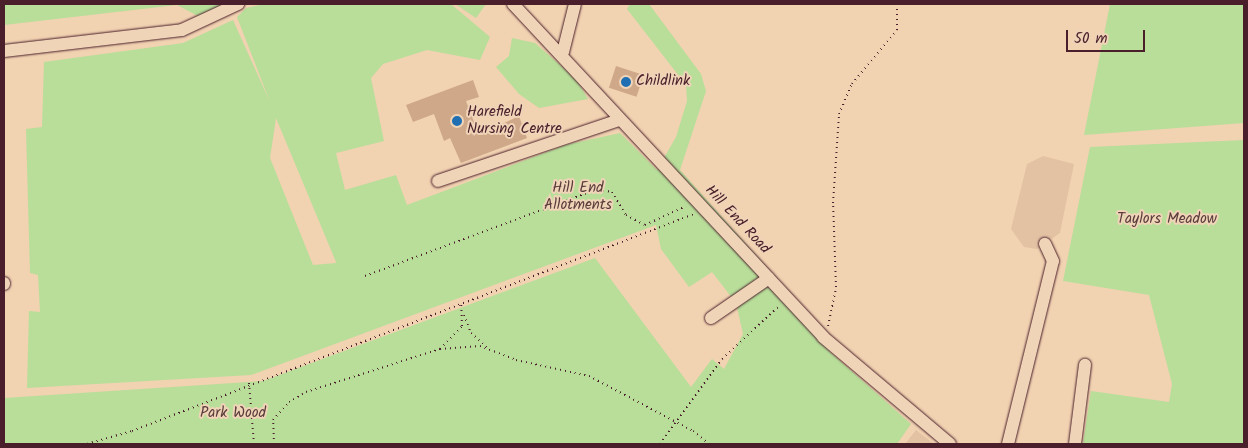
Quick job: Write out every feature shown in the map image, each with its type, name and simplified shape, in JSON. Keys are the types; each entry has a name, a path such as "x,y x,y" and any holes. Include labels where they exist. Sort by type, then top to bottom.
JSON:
{"street":[{"path":"4,51 182,30 238,4"},
{"name":"Hill End Road","path":"513,4 563,52 619,120 701,205 823,337 950,444"},
{"path":"563,52 575,4"},
{"path":"438,181 619,120"},
{"path":"1008,444 1053,261 1045,244"},
{"path":"711,318 769,278"},
{"path":"1074,444 1086,365"}],"path":[{"path":"823,337 836,287 833,203 839,114 852,84 897,30 897,4"},
{"path":"365,276 598,190 612,192 626,215 645,225 701,205"},
{"path":"87,444 132,432 249,383 460,302 701,205"},
{"path":"660,444 722,359 787,298"},
{"path":"460,302 471,333 491,351"},
{"path":"440,349 462,326 464,315"},
{"path":"274,444 273,420 294,399 440,349 480,346 491,351 588,376 677,422 709,444"},
{"path":"249,383 254,444"}],"shaded area":[{"path":"1043,156 1074,164 1060,233 1037,249 1024,247 1011,229 1027,164"},
{"path":"916,430 934,444 905,444"}],"green space":[{"path":"4,4 224,4 198,16 177,5 4,25"},
{"path":"264,4 451,4 490,37 480,60 427,50 383,64 371,78 384,141 336,153 345,190 396,175 407,205 565,145 620,133 657,170 676,137 687,101 686,85 627,9 630,4 649,4 701,74 706,91 680,170 817,323 829,351 911,424 897,444 4,444 4,398 263,381 595,258 691,387 712,359 724,369 743,334 736,303 712,272 689,287 661,249 656,225 251,375 27,388 29,311 40,312 38,275 30,273 26,129 42,127 44,62 183,43 233,20 270,102 237,17 246,8","holes":["276,118 336,262 313,265 270,158"]},
{"path":"455,4 486,4 476,18"},
{"path":"1110,4 1244,4 1244,123 1084,135"},
{"path":"512,38 535,43 576,79 588,99 539,108 519,94 496,67 509,56"},
{"name":"Taylors Meadow","path":"1244,140 1244,444 1083,444 1091,391 1169,402 1172,384 1149,295 1063,281 1090,147"}],"building":[{"name":"Childlink","path":"616,66 644,75 636,97 609,88"},
{"name":"Harefield Nursing Centre","path":"473,80 479,97 466,101 479,135 519,116 527,138 461,163 450,138 444,141 434,114 413,122 406,105"}],"place":[{"name":"Childlink","path":"626,82"},
{"name":"Harefield Nursing Centre","path":"457,121"}],"park label":[{"name":"Hill End Allotments","path":"578,196"},
{"name":"Park Wood","path":"233,414"}]}
